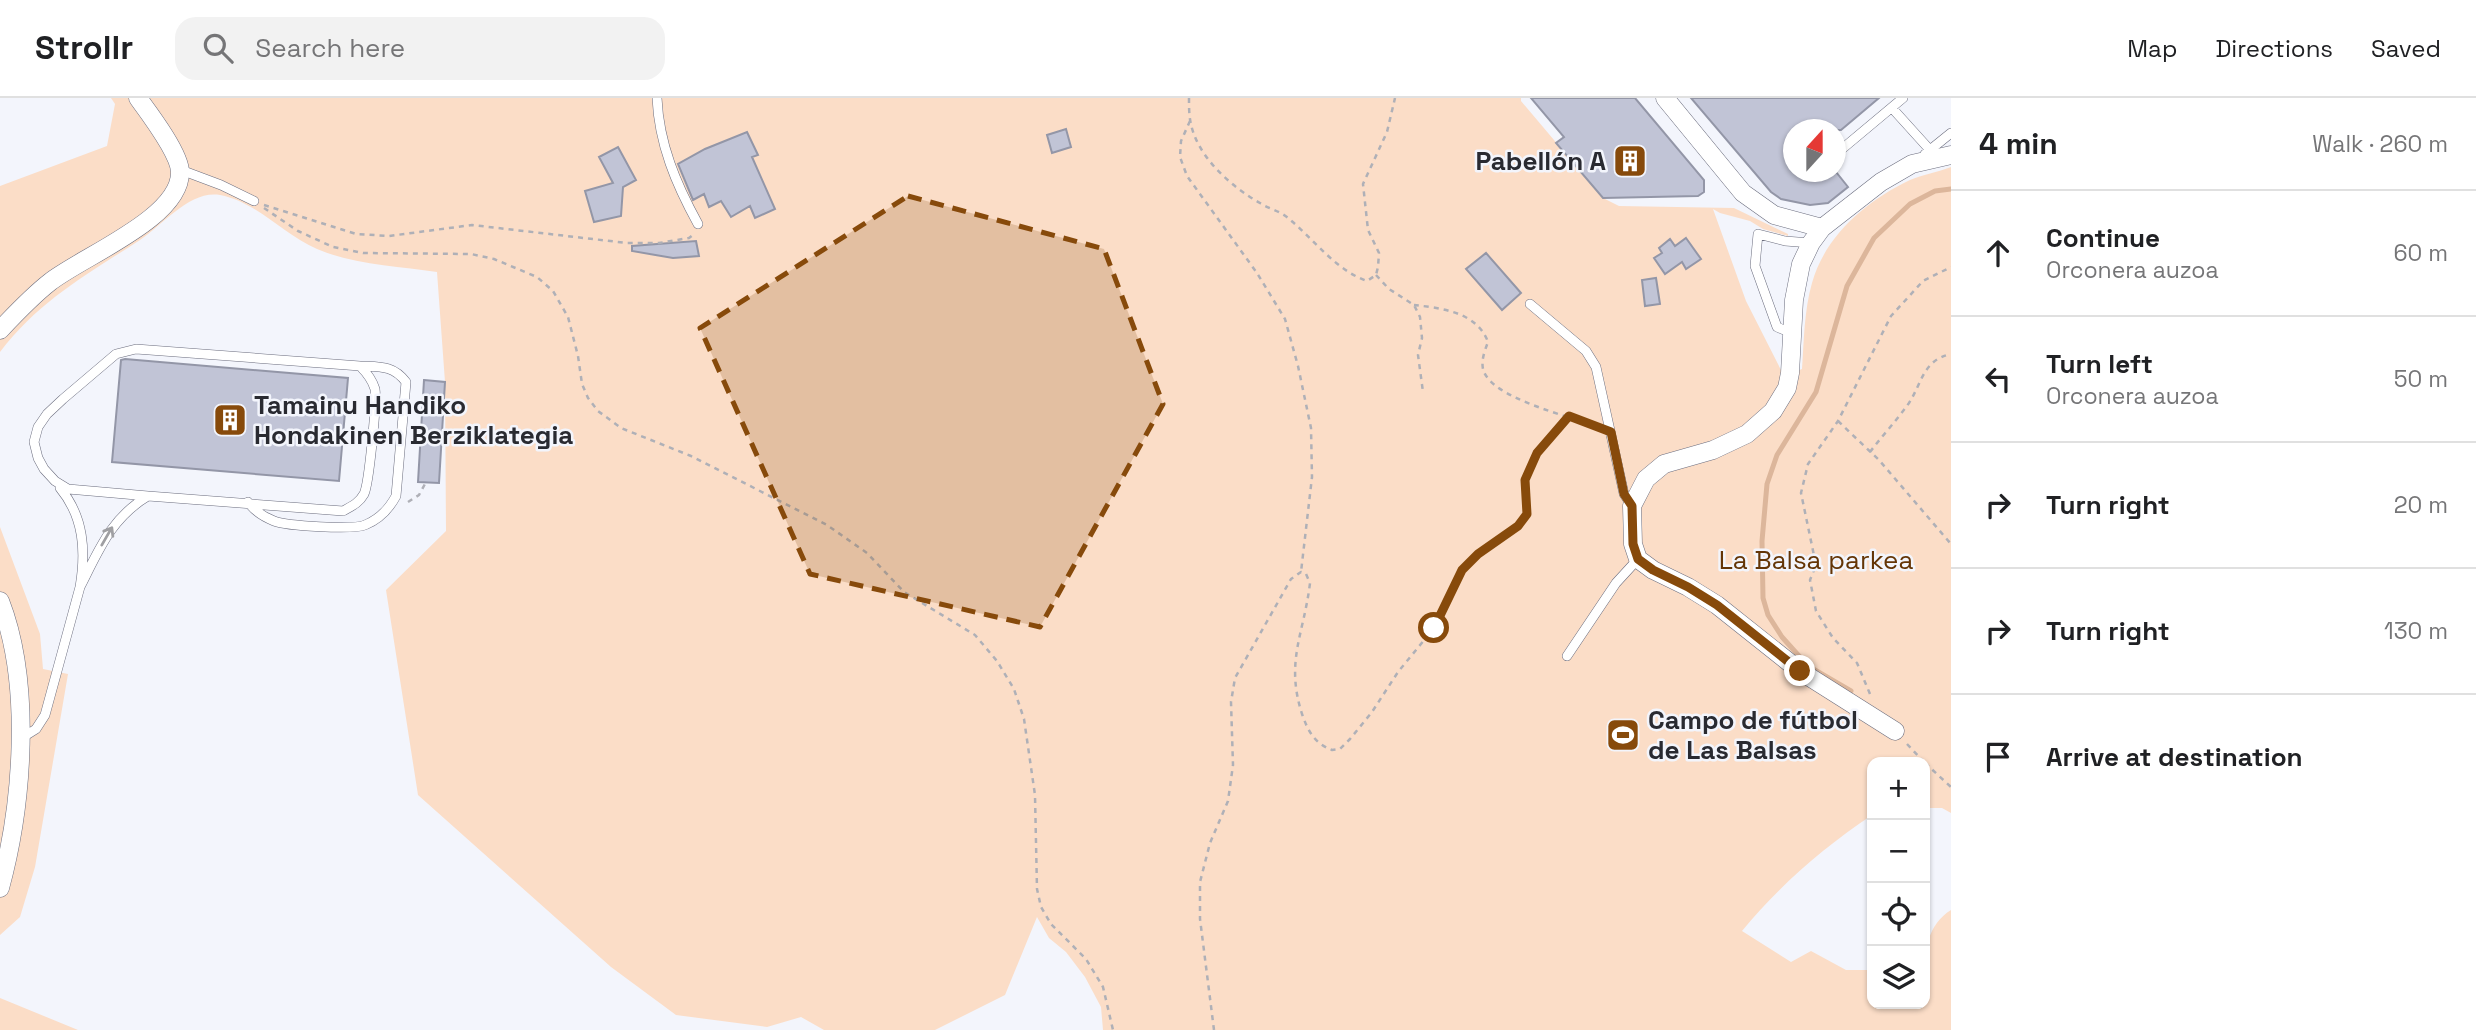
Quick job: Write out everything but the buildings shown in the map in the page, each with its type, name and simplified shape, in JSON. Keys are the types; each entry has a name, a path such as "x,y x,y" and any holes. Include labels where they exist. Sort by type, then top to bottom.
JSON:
{"street":[{"path":"0,330 51,281 157,214 177,190 181,170 162,131 138,98"},
{"path":"1665,98 1743,193 1774,215 1816,235"},
{"path":"1895,731 1800,671 1717,605 1638,559 1633,544 1632,506 1646,479 1664,464 1713,450 1747,435 1773,411 1787,388 1794,300 1801,264 1816,235 1881,182 1912,164 1951,155"},
{"path":"0,601 8,623 19,682 20,739 15,819 0,888"}],"lane":[{"path":"657,98 658,119 668,163 698,224"},
{"path":"1846,146 1903,98"},
{"path":"1892,108 1930,150"},
{"path":"1912,164 1951,133"},
{"path":"181,170 254,201"},
{"path":"1791,333 1777,327 1755,267 1758,234 1785,241 1816,235"},
{"path":"1530,304 1586,352 1596,367 1624,494 1632,506"},
{"path":"20,739 37,729 45,715 84,566 79,522 72,502 38,458 34,442 38,427 47,414 117,354 136,349 390,367 399,373 406,382 396,496 388,509 364,526 349,528 277,523 254,510 248,502"},
{"path":"55,481 68,489 343,511 357,504 366,491 375,391 369,375 360,366"},
{"path":"80,587 108,533 120,516 148,496"},
{"path":"1567,656 1616,583 1638,559"}],"path":[{"path":"1189,98 1189,121 1181,141 1180,157 1187,176 1257,273 1285,319 1298,366 1311,428 1312,477 1301,572"},
{"path":"1189,121 1200,148 1225,179 1260,203 1285,215 1334,262 1367,281 1376,275 1379,253 1368,230 1363,184 1387,132 1395,98"},
{"path":"254,201 356,234 389,236 472,225 627,243 659,243 689,238 700,230 698,224"},
{"path":"254,201 298,231 333,247 363,253 471,254 494,259 537,277 553,291 568,317 582,384 598,411 621,428 691,456 827,525 867,553 904,592 975,635 997,661 1014,689 1024,719 1035,795 1037,889 1041,907 1051,923 1086,959 1103,987 1113,1030"},
{"path":"1873,699 1857,663 1833,638 1816,611 1810,580 1816,565 1801,493 1808,464 1838,421 1891,316 1923,281 1951,267"},
{"path":"1376,275 1389,289 1413,305 1420,317 1422,338 1418,355 1423,392"},
{"path":"1413,305 1438,307 1476,323 1484,331 1488,342 1483,354 1483,369 1489,380 1532,406 1611,432"},
{"path":"1870,452 1910,402 1924,373 1939,357 1951,355"},
{"path":"1301,572 1306,574 1310,583 1295,656 1295,693 1308,732 1315,741 1332,750 1340,749 1372,712 1398,672 1434,628 1462,570 1478,554 1518,526 1527,514 1525,480 1537,453 1569,416"},
{"path":"1838,421 1870,452 1951,544"},
{"path":"388,509 411,501 424,488 426,482"},
{"path":"1214,1030 1200,919 1200,881 1210,843 1228,801 1233,765 1231,702 1235,678 1290,579 1301,572"},
{"path":"1930,768 1951,787"}],"highlighted area":[{"path":"908,196 1104,249 1163,404 1040,627 810,574 700,328"}],"green space":[{"name":"La Balsa parkea","path":"111,98 1521,98 1603,198 1619,206 1734,208 1788,234 1763,229 1750,221 1713,209 1746,301 1784,376 1802,369 1809,294 1818,266 1837,235 1878,198 1915,178 1951,167 1951,813 1942,808 1930,808 1930,757 1867,757 1867,819 1803,868 1771,898 1742,931 1791,962 1811,951 1846,970 1867,970 1867,1009 1930,1009 1930,937 1933,928 1951,910 1951,1030 1103,1030 1101,1007 1085,977 1066,952 1049,938 1037,917 1005,995 935,1030 824,1030 801,1017 767,1027 676,1015 611,967 418,795 386,590 446,531 445,382 437,272 361,262 331,254 305,243 246,204 220,195 209,195 188,203 140,240 65,290 31,317 0,352 0,186 107,146 115,104"},
{"path":"0,527 40,634 43,669 68,674 35,867 20,917 0,935"},
{"path":"0,998 78,1030 0,1030"}],"waterway":[{"path":"1851,691 1808,666 1782,637 1768,615 1763,598 1762,541 1767,484 1777,455 1816,392 1847,286 1874,238 1910,204 1935,191 1951,189"}],"place":[{"name":"Pabellón A","path":"1630,161"},
{"name":"Tamainu Handiko Hondakinen Berziklategia","path":"230,420"},
{"name":"Campo de fútbol de Las Balsas","path":"1623,735"}],"route":[{"path":"1434,628 1462,570 1478,554 1518,526 1527,514 1525,480 1537,453 1569,416 1611,432 1624,494 1632,506 1633,544 1638,559 1717,605 1800,671"}]}
